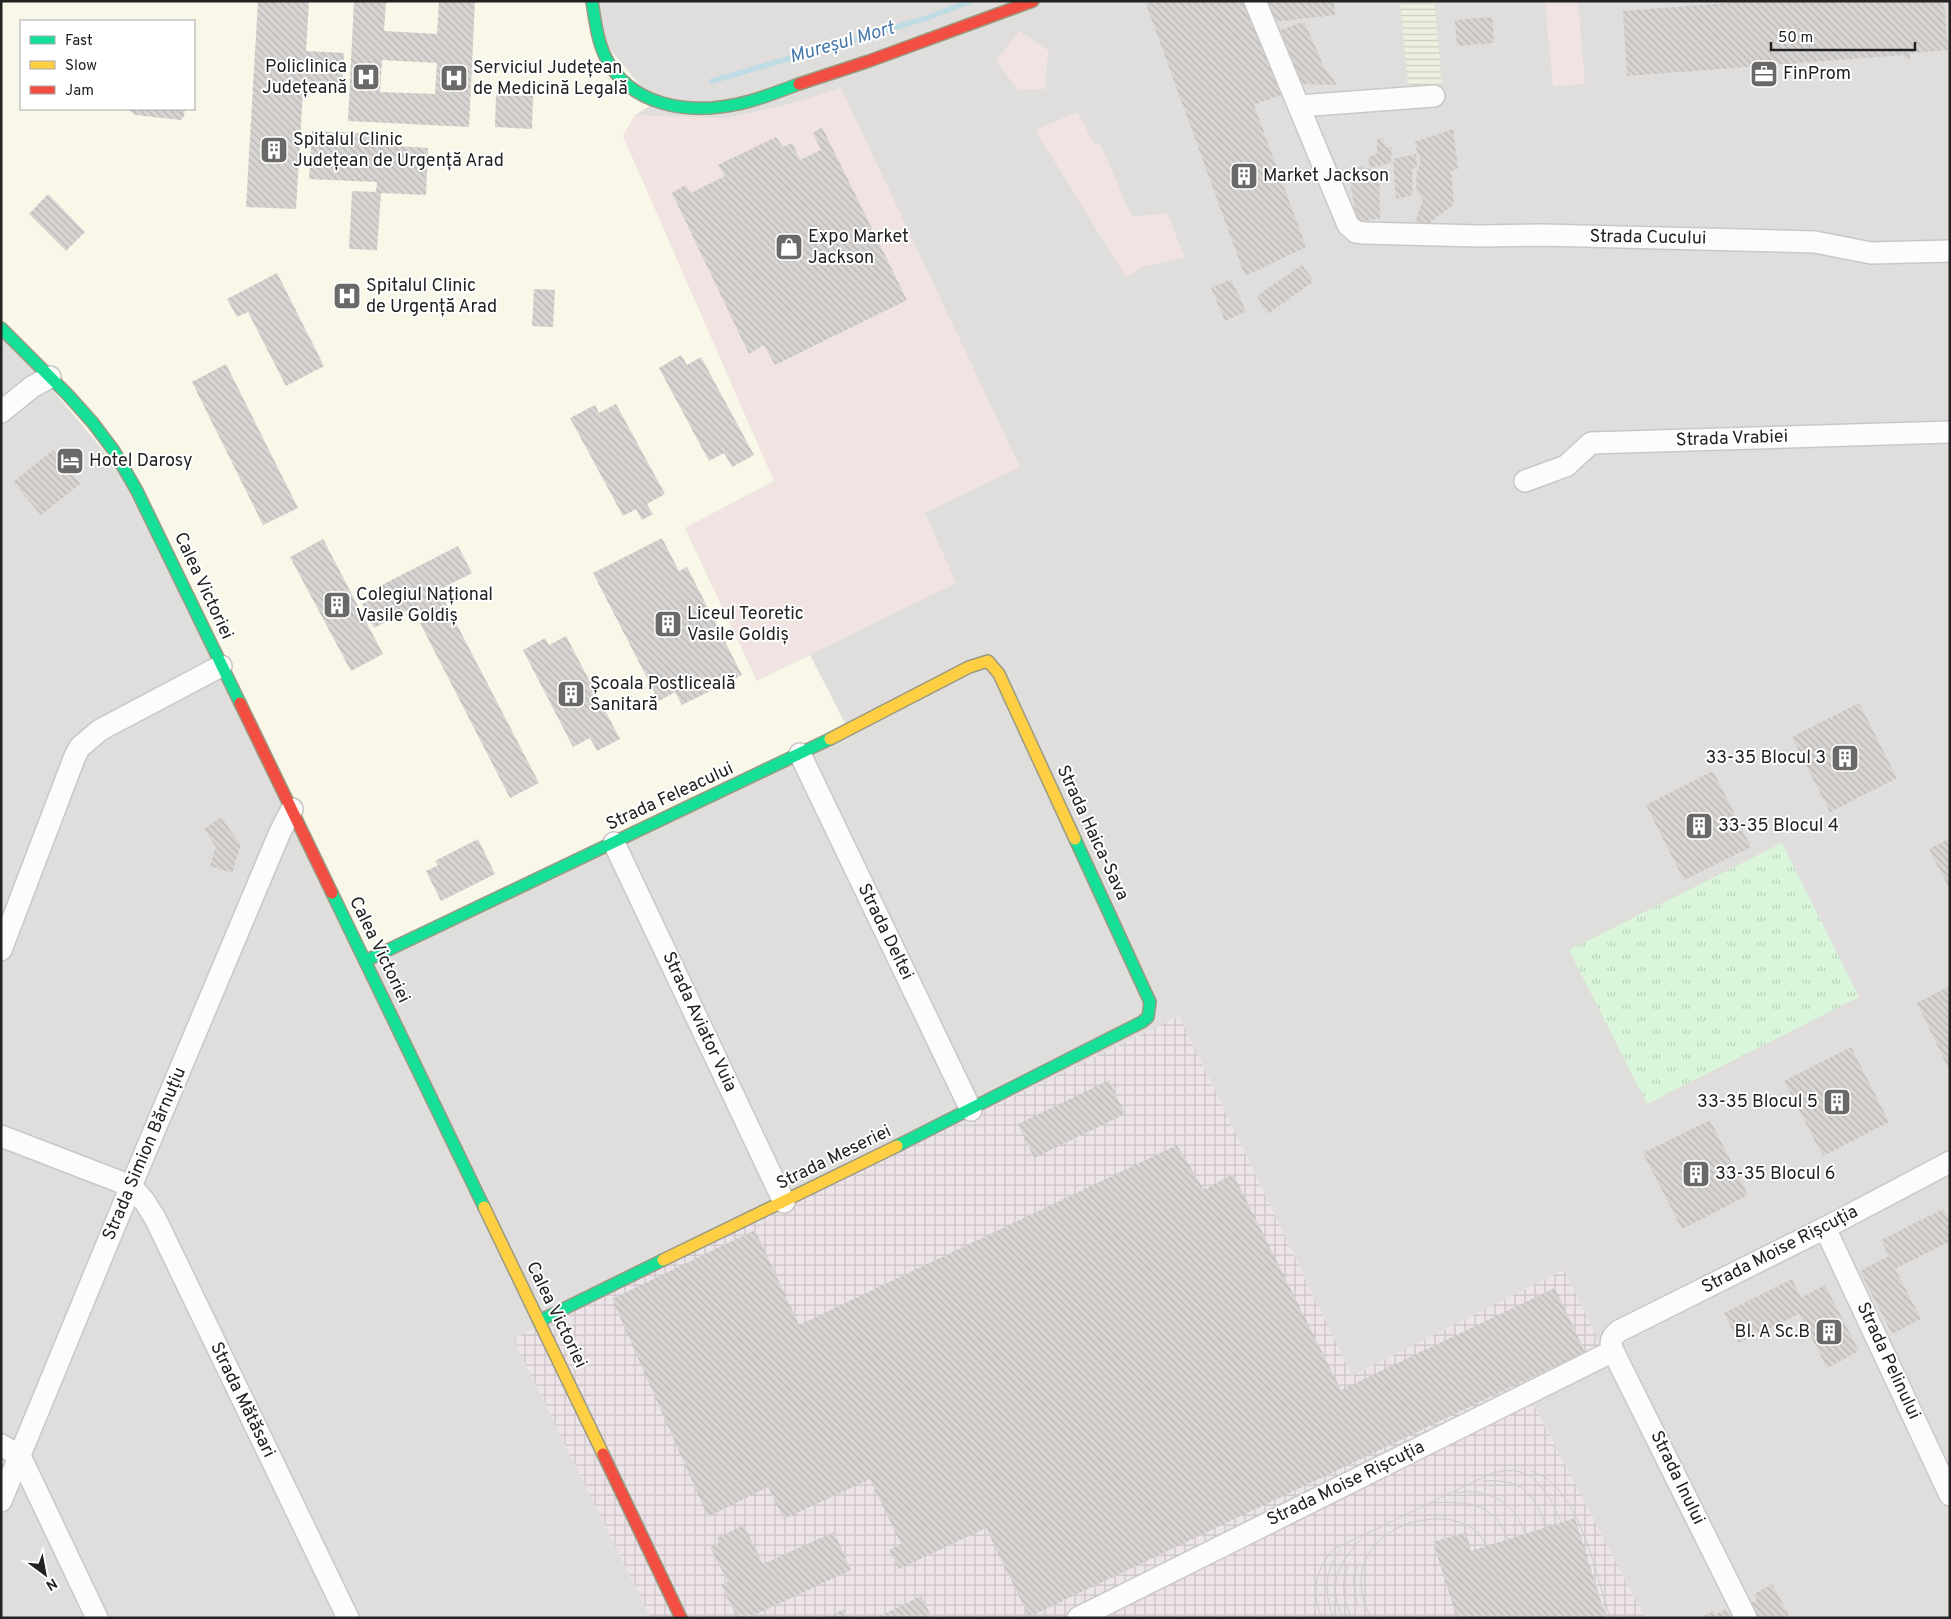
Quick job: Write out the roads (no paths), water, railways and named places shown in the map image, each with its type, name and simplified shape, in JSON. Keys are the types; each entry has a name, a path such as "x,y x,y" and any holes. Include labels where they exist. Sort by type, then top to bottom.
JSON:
{"street":[{"path":"592,1 593,17 599,42 610,68 619,80 636,94 655,103 682,107 713,108 737,104 837,72 1033,1"},
{"path":"1255,1 1298,106 1434,96"},
{"name":"Strada Cucului","path":"1298,106 1348,225 1356,232 1815,242 1871,253 1950,251"},
{"name":"Calea Victoriei","path":"1,328 50,377 104,437 120,459 153,521 221,666 292,809 681,1618"},
{"path":"1,412 32,387 50,377"},
{"name":"Strada Vrabiei","path":"1525,481 1566,466 1591,443 1950,432"},
{"name":"Strada Feleacului","path":"365,961 800,754 969,667 988,661"},
{"name":"Strada Haica-Sava","path":"988,661 999,674 1150,1002 1148,1017 1142,1022"},
{"path":"1,950 80,747 100,730 221,666"},
{"name":"Strada Deltei","path":"800,754 971,1110"},
{"name":"Strada Simion Bărnuțiu","path":"1,1501 276,841 292,809"},
{"name":"Strada Aviator Vuia","path":"614,842 784,1202"},
{"name":"Strada Meseriei","path":"539,1321 971,1110 1142,1022"},
{"path":"1,1136 131,1186"},
{"name":"Strada Moise Rișcuția","path":"1078,1618 1613,1345 1619,1331 1825,1228 1950,1162"},
{"name":"Strada Mătăsari","path":"131,1186 145,1202 154,1218 348,1618"},
{"name":"Strada Pelinului","path":"1825,1228 1950,1495"},
{"name":"Strada Inului","path":"1613,1345 1746,1618"},
{"path":"1,1445 20,1456 97,1618"}],"waterway":[{"name":"Mureșul Mort","path":"712,81 927,18 971,1"}],"tram line":[{"path":"1322,1618 1316,1599 1317,1581 1323,1564 1334,1549 1490,1474 1517,1471 1536,1481 1550,1499 1561,1522"},
{"path":"1532,1471 1550,1481 1573,1511 1588,1546 1610,1618"},
{"path":"1482,1481 1506,1482 1523,1489 1536,1504 1546,1527"},
{"path":"1455,1493 1478,1492 1498,1499 1514,1513 1525,1533"},
{"path":"1431,1503 1456,1503 1477,1506 1495,1517 1508,1539"},
{"path":"1371,1618 1363,1599 1361,1580 1364,1564 1371,1549 1383,1537 1398,1528 1415,1522 1440,1519 1461,1523 1475,1530 1486,1546"},
{"path":"1343,1618 1338,1606 1335,1584 1341,1565 1362,1538"},
{"path":"1333,1618 1328,1600 1327,1582 1331,1566 1341,1550"},
{"path":"1349,1563 1346,1570 1344,1590 1346,1604 1352,1618"},
{"path":"1357,1565 1353,1580 1357,1604"}],"place":[{"name":"FinProm","path":"1764,74"},
{"name":"Policlinica Județeană","path":"366,77"},
{"name":"Serviciul Județean de Medicină Legală","path":"454,78"},
{"name":"Spitalul Clinic Județean de Urgență Arad","path":"274,150"},
{"name":"Market Jackson","path":"1244,176"},
{"name":"Expo Market Jackson","path":"789,247"},
{"name":"Spitalul Clinic de Urgență Arad","path":"347,296"},
{"name":"Hotel Darosy","path":"70,461"},
{"name":"Colegiul Național Vasile Goldiș","path":"337,605"},
{"name":"Liceul Teoretic Vasile Goldiș","path":"668,624"},
{"name":"Școala Postliceală Sanitară","path":"571,694"},
{"name":"33-35 Blocul 3","path":"1845,758"},
{"name":"33-35 Blocul 4","path":"1699,826"},
{"name":"33-35 Blocul 5","path":"1837,1102"},
{"name":"33-35 Blocul 6","path":"1696,1174"},
{"name":"Bl. A Sc.B","path":"1829,1332"}]}
